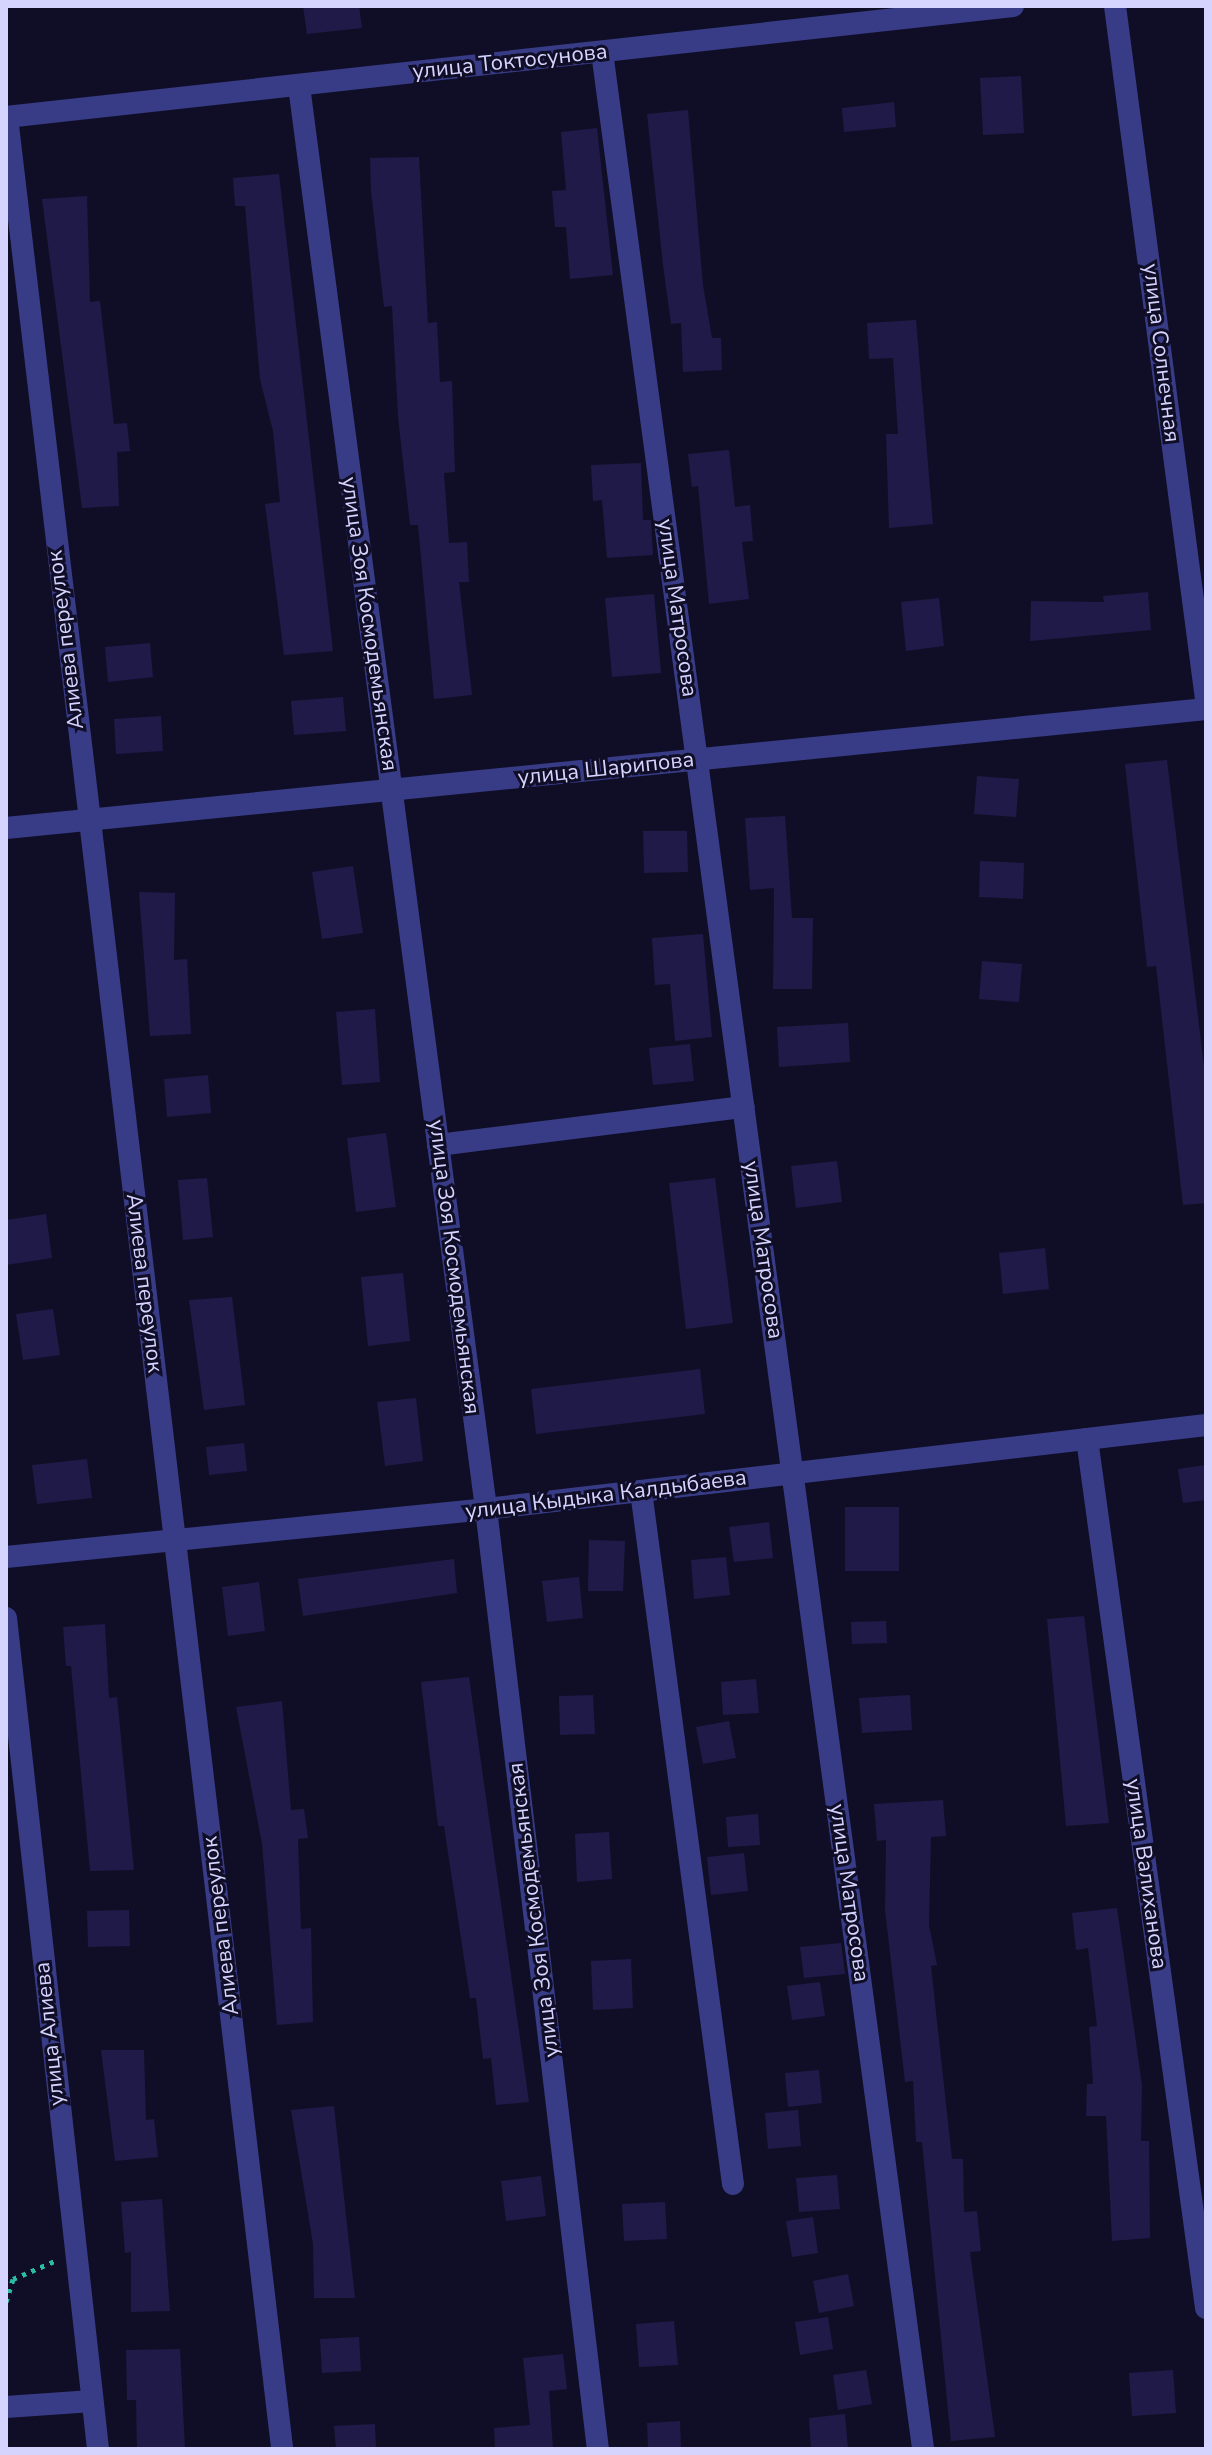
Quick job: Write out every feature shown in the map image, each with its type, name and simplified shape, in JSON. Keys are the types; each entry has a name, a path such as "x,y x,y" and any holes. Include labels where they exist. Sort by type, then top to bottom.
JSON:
{"street":[{"name":"улица Токтосунова","path":"6,117 1013,6"},
{"name":"улица Солнечная","path":"1115,6 1206,699"},
{"name":"улица Матросова","path":"602,52 923,2449"},
{"name":"улица Зоя Космодемьянская","path":"299,86 486,1509 598,2449"},
{"name":"Алиева переулок","path":"6,117 282,2449"},
{"name":"улица Шарипова","path":"6,828 1206,709"},
{"path":"438,1145 744,1107"},
{"name":"улица Кыдыка Калдыбаева","path":"6,1557 486,1509 1206,1425"},
{"name":"улица Валиханова","path":"1087,1439 1206,2308"},
{"path":"641,1491 733,2184"},
{"name":"улица Алиева","path":"6,1618 73,2253 98,2449"},
{"path":"6,2407 92,2401"}],"path":[{"path":"6,2302 13,2279 73,2253"}],"building":[{"path":"303,6 359,6 362,28 307,34"},
{"path":"1021,76 1024,133 983,135 980,78"},
{"path":"894,102 896,127 844,132 842,108"},
{"path":"688,110 703,285 712,338 721,338 722,370 683,372 681,323 671,324 663,265 647,114"},
{"path":"597,128 613,275 570,279 566,227 555,227 552,191 566,190 561,132"},
{"path":"419,157 428,323 437,322 440,382 452,381 455,472 444,473 449,543 467,542 469,582 459,582 472,695 434,699 418,525 410,525 398,417 392,306 384,307 370,158"},
{"path":"279,174 333,651 284,655 265,504 280,502 273,431 260,379 245,206 235,206 233,178"},
{"path":"87,196 90,302 100,301 114,424 127,423 130,451 117,452 119,506 82,508 42,199"},
{"path":"916,320 933,524 889,528 886,434 898,434 893,358 869,359 867,323"},
{"path":"729,450 735,507 750,505 753,541 742,542 749,599 709,604 698,486 692,487 688,454"},
{"path":"641,463 643,520 651,520 653,555 607,558 602,500 593,501 591,465"},
{"path":"1148,592 1151,630 1030,641 1031,601 1104,602 1103,596"},
{"path":"654,594 661,673 612,677 605,598"},
{"path":"939,598 944,646 906,651 901,602"},
{"path":"150,643 153,677 108,682 105,647"},
{"path":"343,697 346,731 294,735 291,701"},
{"path":"161,716 163,751 116,754 114,719"},
{"path":"1167,760 1206,1083 1206,1203 1183,1205 1156,966 1147,967 1125,764"},
{"path":"977,776 1019,779 1016,817 974,814"},
{"path":"785,816 792,918 813,918 812,989 773,989 774,888 750,890 745,818"},
{"path":"643,831 687,831 688,872 644,873"},
{"path":"980,861 1024,863 1023,899 979,897"},
{"path":"353,866 363,933 322,939 312,872"},
{"path":"139,892 175,893 174,960 187,959 191,1034 150,1036"},
{"path":"703,934 712,1037 675,1041 670,984 655,985 652,938"},
{"path":"982,961 1022,964 1019,1002 979,999"},
{"path":"375,1009 380,1082 342,1085 336,1012"},
{"path":"848,1023 850,1062 779,1067 777,1027"},
{"path":"690,1044 694,1081 653,1085 649,1048"},
{"path":"208,1075 211,1113 167,1117 164,1079"},
{"path":"386,1133 396,1207 356,1212 347,1138"},
{"path":"837,1161 842,1202 796,1208 791,1166"},
{"path":"207,1178 213,1237 183,1240 178,1180"},
{"path":"715,1178 733,1323 686,1329 669,1183"},
{"path":"46,1214 52,1258 6,1265 6,1220"},
{"path":"1045,1248 1049,1289 1003,1294 999,1253"},
{"path":"403,1273 410,1341 368,1346 361,1277"},
{"path":"232,1297 245,1405 204,1410 189,1300"},
{"path":"53,1309 60,1355 23,1360 16,1314"},
{"path":"700,1369 705,1414 536,1434 531,1389"},
{"path":"416,1398 423,1461 385,1466 377,1402"},
{"path":"244,1443 247,1471 209,1475 206,1447"},
{"path":"87,1459 92,1498 37,1504 32,1465"},
{"path":"1206,1465 1206,1500 1183,1503 1178,1469"},
{"path":"845,1507 899,1507 899,1571 845,1571"},
{"path":"769,1522 773,1558 734,1562 729,1527"},
{"path":"589,1540 625,1541 623,1591 588,1591"},
{"path":"726,1557 730,1595 694,1599 691,1560"},
{"path":"454,1559 457,1593 303,1616 298,1579"},
{"path":"579,1577 583,1618 547,1622 542,1581"},
{"path":"259,1582 265,1631 228,1636 222,1587"},
{"path":"1084,1616 1109,1823 1066,1826 1047,1619"},
{"path":"886,1621 887,1643 852,1644 851,1622"},
{"path":"105,1624 109,1698 117,1697 134,1870 90,1871 71,1666 66,1666 63,1627"},
{"path":"469,1677 529,2102 496,2105 491,2058 483,2059 476,1998 470,1998 444,1826 438,1826 421,1682"},
{"path":"756,1679 759,1713 723,1715 721,1682"},
{"path":"593,1695 595,1734 560,1735 559,1696"},
{"path":"910,1695 912,1730 862,1733 859,1698"},
{"path":"282,1701 291,1810 304,1809 308,1838 298,1839 301,1929 311,1928 313,2022 277,2025 262,1844 236,1707"},
{"path":"729,1721 736,1758 703,1764 696,1727"},
{"path":"943,1800 946,1836 931,1837 929,1925 937,1965 931,1966 952,2159 963,2159 964,2212 977,2211 981,2251 970,2252 995,2437 951,2441 922,2142 916,2142 913,2081 905,2082 885,1910 886,1840 877,1841 874,1804"},
{"path":"758,1814 760,1845 728,1847 726,1817"},
{"path":"609,1832 612,1879 577,1882 575,1834"},
{"path":"744,1853 748,1891 711,1895 707,1857"},
{"path":"1117,1908 1142,2085 1141,2141 1149,2141 1150,2238 1112,2241 1106,2116 1086,2116 1087,2084 1093,2084 1089,2027 1097,2026 1088,1948 1076,1950 1072,1913"},
{"path":"129,1910 130,1946 88,1947 87,1911"},
{"path":"841,1943 845,1974 804,1978 800,1947"},
{"path":"631,1959 633,2008 593,2010 591,1961"},
{"path":"820,1982 825,2016 792,2020 787,1986"},
{"path":"101,2050 144,2050 146,2120 154,2119 158,2157 115,2161"},
{"path":"819,2070 822,2103 788,2107 785,2073"},
{"path":"334,2106 355,2298 314,2298 313,2244 291,2110"},
{"path":"798,2110 801,2146 768,2149 765,2113"},
{"path":"837,2175 840,2209 799,2212 796,2178"},
{"path":"541,2176 546,2216 506,2221 501,2181"},
{"path":"162,2199 170,2311 131,2312 131,2252 125,2253 121,2202"},
{"path":"665,2202 667,2239 624,2241 622,2204"},
{"path":"813,2217 818,2253 792,2257 786,2221"},
{"path":"848,2274 854,2306 819,2313 813,2281"},
{"path":"828,2317 833,2349 800,2355 795,2322"},
{"path":"674,2321 678,2365 639,2367 636,2324"},
{"path":"359,2337 361,2371 322,2373 320,2339"},
{"path":"180,2349 185,2449 137,2449 136,2400 127,2400 126,2350"},
{"path":"563,2354 567,2389 549,2391 553,2449 495,2449 494,2428 530,2425 523,2358"},
{"path":"866,2370 872,2404 838,2410 833,2375"},
{"path":"1173,2370 1176,2413 1132,2416 1129,2373"},
{"path":"845,2414 848,2449 811,2449 809,2418"},
{"path":"680,2421 681,2449 648,2449 647,2423"},
{"path":"375,2424 376,2449 336,2449 334,2426"}]}
